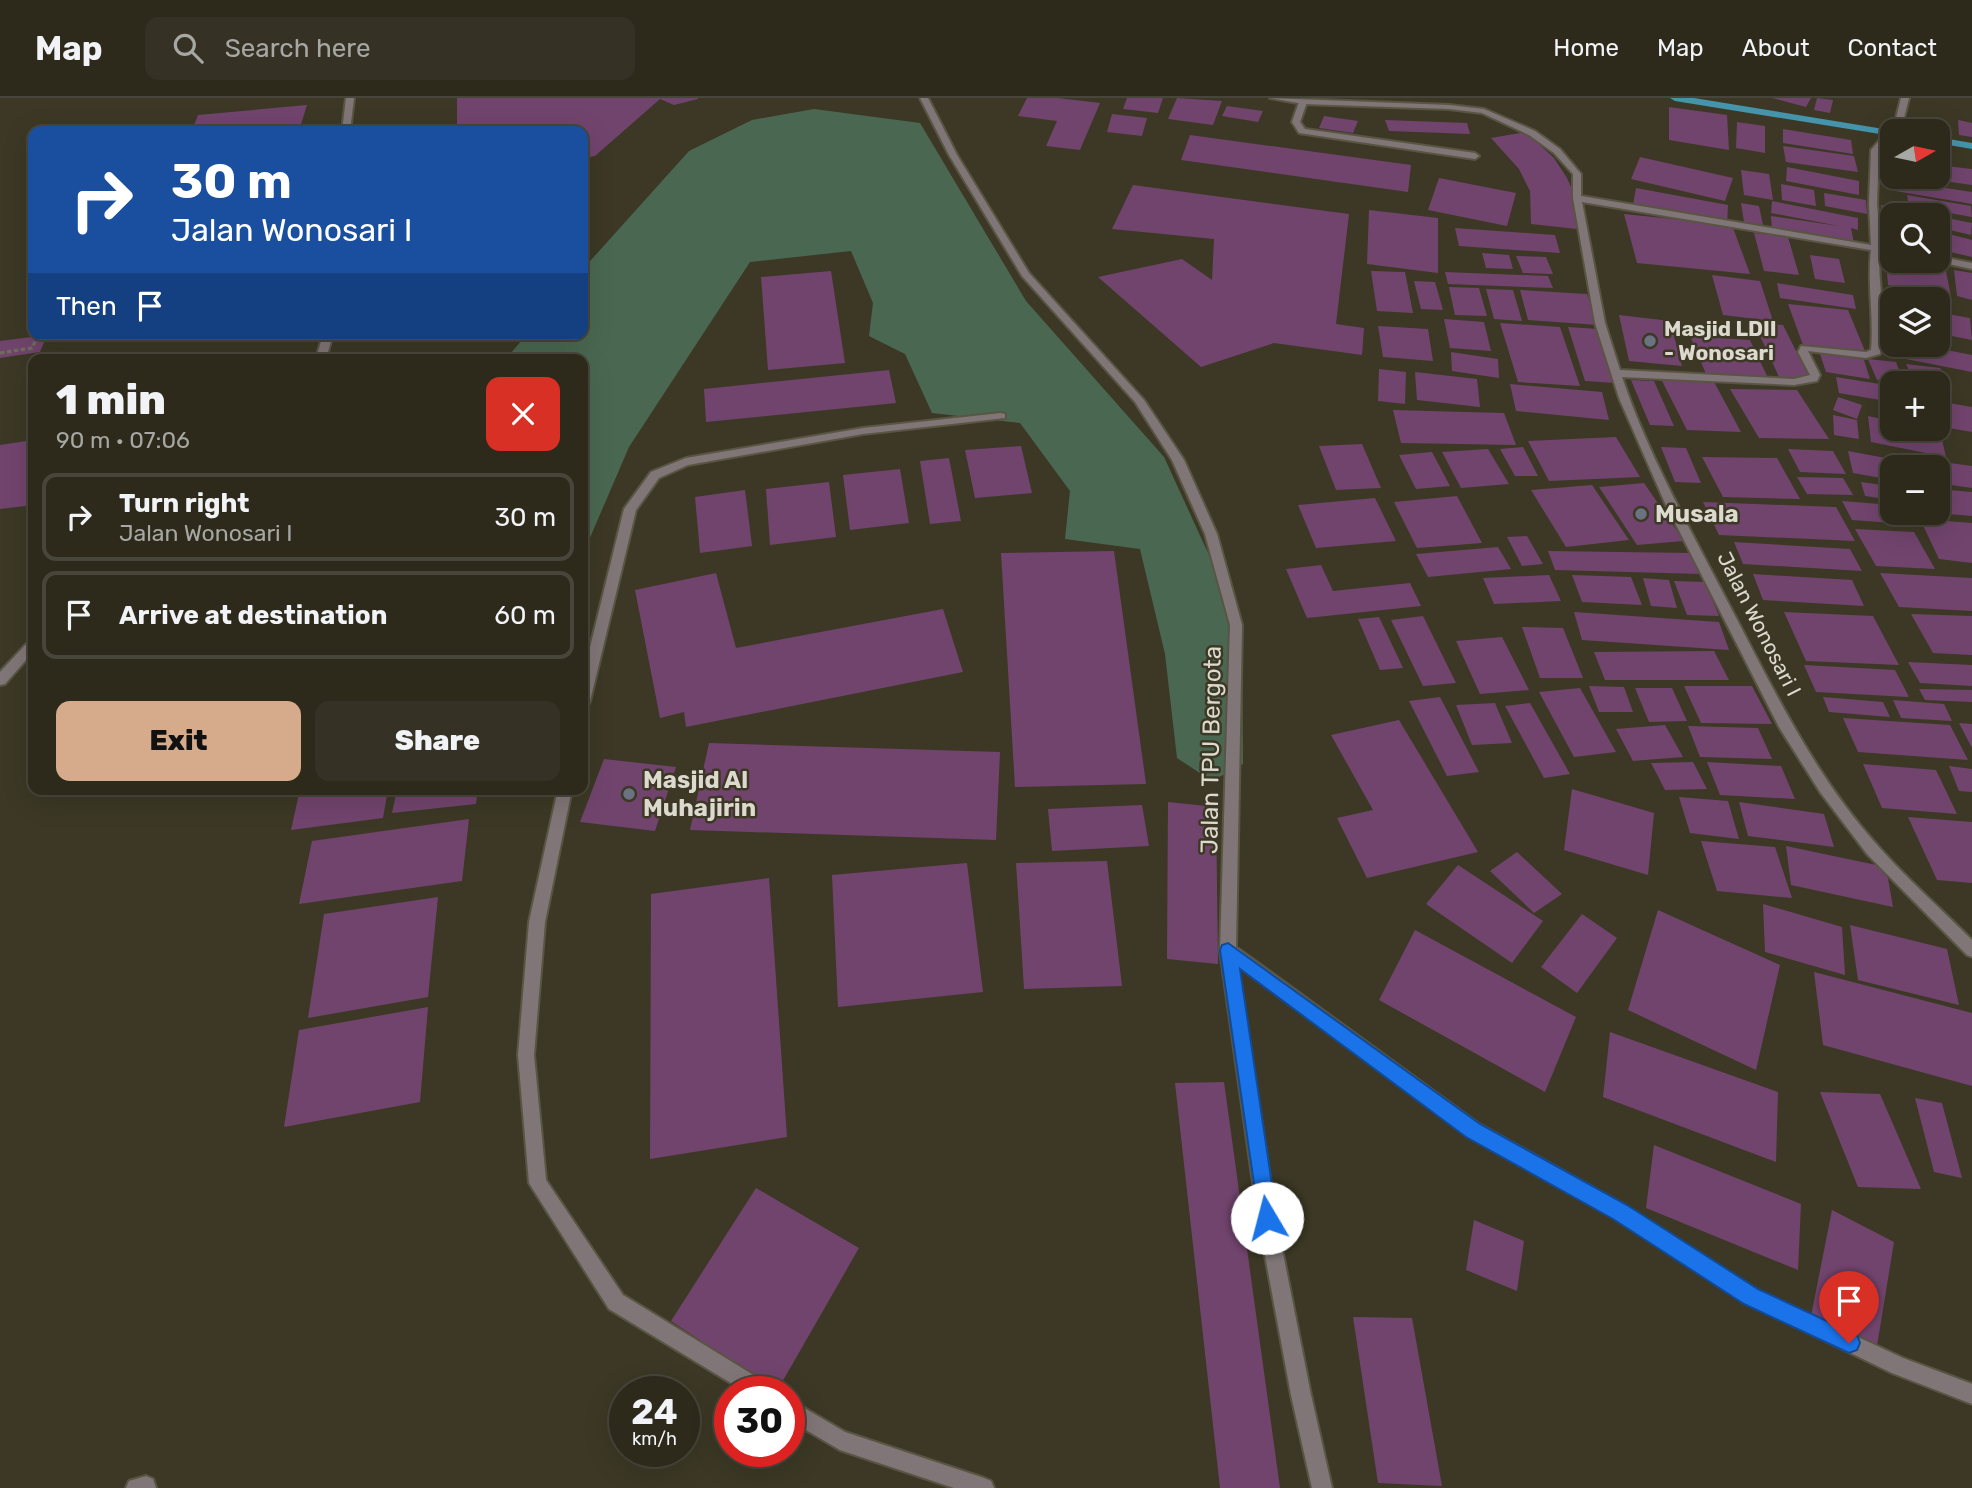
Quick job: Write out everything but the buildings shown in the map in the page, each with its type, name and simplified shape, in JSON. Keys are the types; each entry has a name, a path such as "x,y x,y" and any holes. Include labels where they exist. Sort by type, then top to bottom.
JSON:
{"street":[{"path":"347,126 350,98"},
{"name":"Jalan TPU Bergota","path":"924,98 953,155 1025,274 1146,410 1178,460 1211,534 1236,625 1228,950 1267,1218 1322,1488"},
{"name":"Jalan Wonosari I","path":"1275,98 1303,102 1449,107 1484,111 1532,133 1557,151 1577,174 1577,198 1601,323 1615,373 1671,503 1784,723 1825,788 1872,850 1972,950"},
{"path":"1615,373 1794,382 1813,379 1815,375 1803,352 1805,348 1873,355 1878,349 1873,204 1875,150 1899,122 1905,98"},
{"path":"1303,102 1296,122 1302,131 1475,156"},
{"path":"1577,198 1880,249"},
{"path":"1950,262 1972,266"},
{"path":"588,681 630,509 655,475 686,462 849,433 1001,416"},
{"path":"0,680 28,649"},
{"path":"564,795 537,922 526,1055 538,1184 616,1302 737,1376"},
{"path":"1228,950 1473,1130 1620,1212 1751,1296 1899,1366 1972,1394"},
{"path":"805,1419 840,1440 984,1488"},
{"path":"136,1488 146,1488"}],"path":[{"path":"0,352 32,348 36,340"}],"green space":[{"path":"814,109 920,123 1026,301 1164,457 1242,627 1243,764 1212,781 1177,758 1165,654 1140,549 1065,539 1070,491 1020,423 932,413 905,354 869,336 873,303 851,251 750,262 629,447 588,542 588,354 510,354 522,340 588,340 588,263 689,151 752,120"}],"waterway":[{"path":"1675,98 1880,131"},
{"path":"1950,142 1972,146"}],"place":[{"name":"Masjid LDII - Wonosari","path":"1650,341"},
{"name":"Musala","path":"1641,514"},
{"name":"Masjid Al Muhajirin","path":"629,794"}],"route":[{"path":"1267,1218 1228,950 1473,1130 1620,1212 1751,1296 1849,1343"}]}
